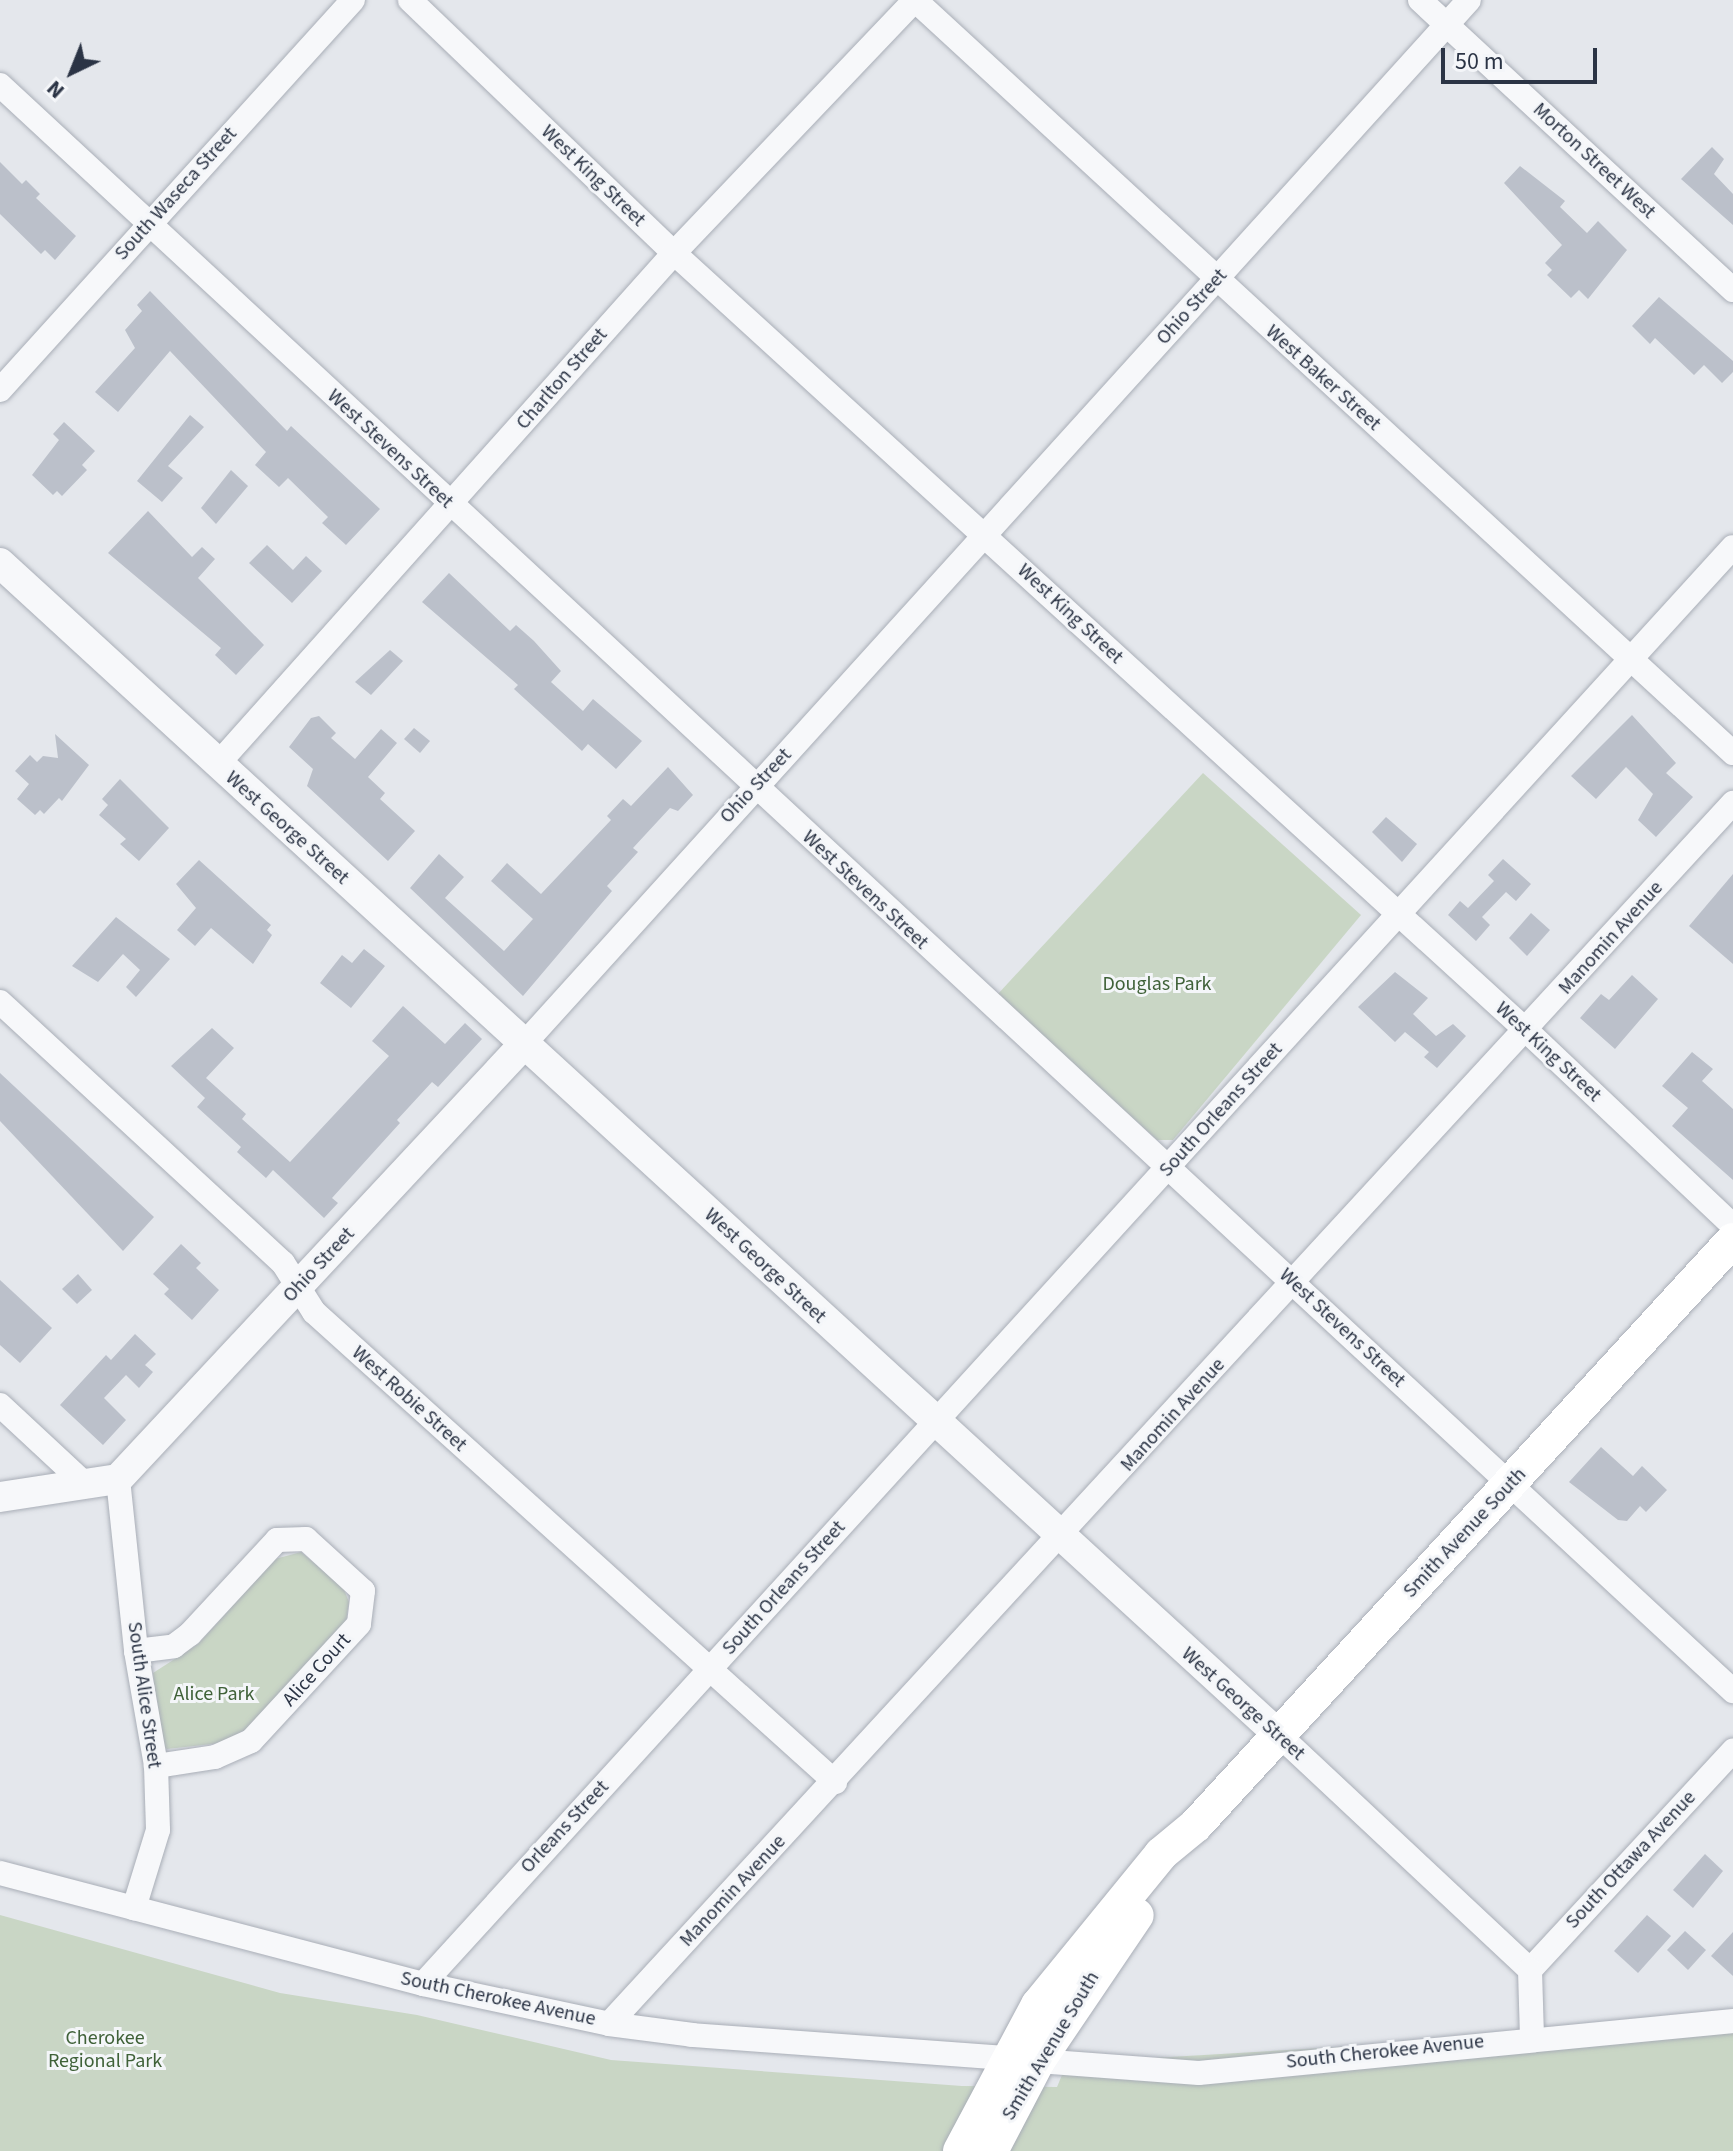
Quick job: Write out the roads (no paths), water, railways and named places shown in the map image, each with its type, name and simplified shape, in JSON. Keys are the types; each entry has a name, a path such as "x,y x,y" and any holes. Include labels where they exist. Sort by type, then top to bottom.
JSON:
{"main road":[{"name":"Smith Avenue South","path":"960,2151 998,2103 1079,1952 1161,1854 1196,1825 1733,1240"},
{"name":"Smith Avenue South","path":"991,2151 998,2103"}],"street":[{"name":"South Waseca Street","path":"0,390 353,0"},
{"name":"West King Street","path":"410,0 674,253 1527,1031 1733,1226"},
{"name":"Charlton Street","path":"217,765 674,253 915,0"},
{"name":"West Baker Street","path":"915,0 1733,753"},
{"name":"Morton Street West","path":"1420,0 1733,290"},
{"name":"Ohio Street","path":"118,1479 524,1044 754,788 987,537 1469,0"},
{"name":"West Stevens Street","path":"0,85 754,788 1167,1170 1512,1483 1733,1691"},
{"name":"South Orleans Street","path":"708,1671 1733,547"},
{"name":"West George Street","path":"0,563 1060,1539 1278,1734 1530,1970"},
{"name":"Manomin Avenue","path":"609,2024 1060,1539 1733,803"},
{"name":"West Robie Street","path":"0,1002 283,1263 314,1312 708,1671 835,1782"},
{"path":"0,1405 85,1484"},
{"path":"0,1497 118,1479"},
{"name":"South Alice Street","path":"118,1479 136,1651 156,1766 158,1830 134,1908"},
{"name":"Alice Court","path":"136,1651 174,1646 190,1634 277,1540 306,1539 363,1591 359,1624 251,1741 215,1757 156,1766"},
{"name":"Orleans Street","path":"423,1984 708,1671"},
{"name":"South Ottawa Avenue","path":"1530,1970 1733,1751"},
{"name":"South Cherokee Avenue","path":"0,1873 423,1984 609,2024 692,2035 1199,2073 1532,2037 1733,2021"},
{"path":"1530,1970 1532,2037"}],"park label":[{"name":"Douglas Park","path":"1157,984"},
{"name":"Alice Park","path":"214,1694"},
{"name":"Cherokee Regional Park","path":"105,2050"}]}
